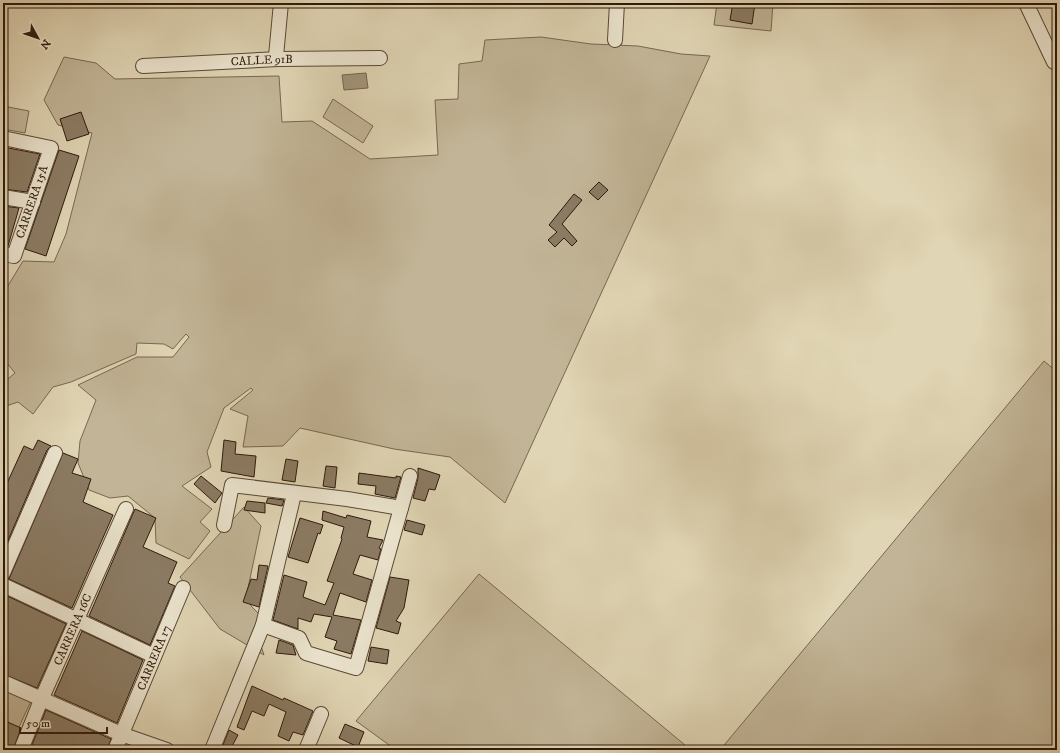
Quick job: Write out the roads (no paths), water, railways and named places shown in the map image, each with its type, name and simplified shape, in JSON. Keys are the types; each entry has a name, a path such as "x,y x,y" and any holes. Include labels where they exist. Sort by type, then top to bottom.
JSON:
{"street":[{"path":"278,59 276,56 281,3"},
{"path":"615,40 617,3"},
{"path":"1026,3 1054,62"},
{"name":"CALLE 91B","path":"144,66 278,59 380,58"},
{"name":"CARRERA 15A","path":"3,138 50,148 33,202 8,255"},
{"path":"3,197 33,202"},
{"path":"3,573 55,453"},
{"path":"263,625 299,638 306,652 356,668 410,476"},
{"path":"224,525 232,485 294,494 347,499 401,508"},
{"path":"212,750 263,625 294,494"},
{"name":"CARRERA 16C","path":"21,750 41,700 126,510"},
{"path":"3,585 154,656"},
{"name":"CARRERA 17","path":"114,750 182,588"},
{"path":"3,682 121,734 167,750"},
{"path":"306,750 321,714"}]}
